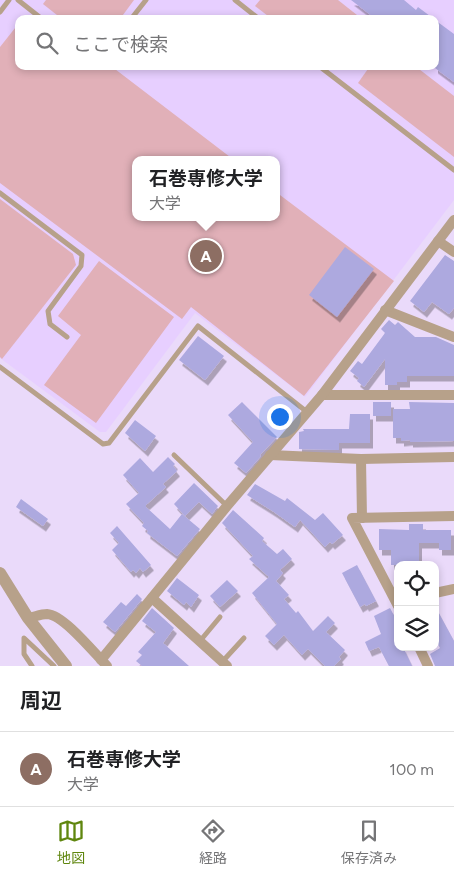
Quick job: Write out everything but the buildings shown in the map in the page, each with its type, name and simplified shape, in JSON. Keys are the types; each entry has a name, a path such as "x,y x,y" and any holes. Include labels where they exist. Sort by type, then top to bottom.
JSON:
{"street":[{"path":"28,618 47,614 54,616 80,636 104,663 152,598 322,395 454,220"},
{"path":"438,241 454,252"},
{"path":"385,310 454,337"},
{"path":"322,395 454,395"},
{"path":"270,455 361,458 454,457"},
{"path":"361,458 362,518"},
{"path":"394,598 352,518 454,516"},
{"path":"0,573 28,618 66,666"},
{"path":"439,592 454,588"},
{"path":"152,598 225,664"},
{"path":"420,651 428,666"}],"lane":[{"path":"0,12 9,0"},
{"path":"18,0 37,15"},
{"path":"134,15 146,0"},
{"path":"234,0 253,15"},
{"path":"324,70 454,170"},
{"path":"0,193 82,255 81,266 48,311 50,324 67,337"},
{"path":"0,367 103,444 109,444 198,326 308,412"},
{"path":"174,455 228,506"},
{"path":"200,641 220,616"},
{"path":"32,666 24,654 24,638 54,666"},
{"path":"225,664 244,638"}],"shaded area":[{"path":"0,0 454,0 454,200 305,397 195,313 106,432 100,432 0,358"},
{"path":"46,0 134,0 123,15 57,15 43,4"},
{"path":"260,0 338,0 357,15 267,15 255,6"},
{"path":"15,28 15,70 116,70 229,156 132,156 132,221 280,221 280,195 394,281 304,396 191,307 182,319 0,183 0,47"},
{"path":"367,70 420,70 454,96 454,157 358,83"},
{"path":"0,199 73,254 76,265 2,359 0,357"},
{"path":"99,261 174,317 96,423 44,385 81,335 58,316"}],"place":[{"name":"石巻専修大学","path":"206,256"}]}
